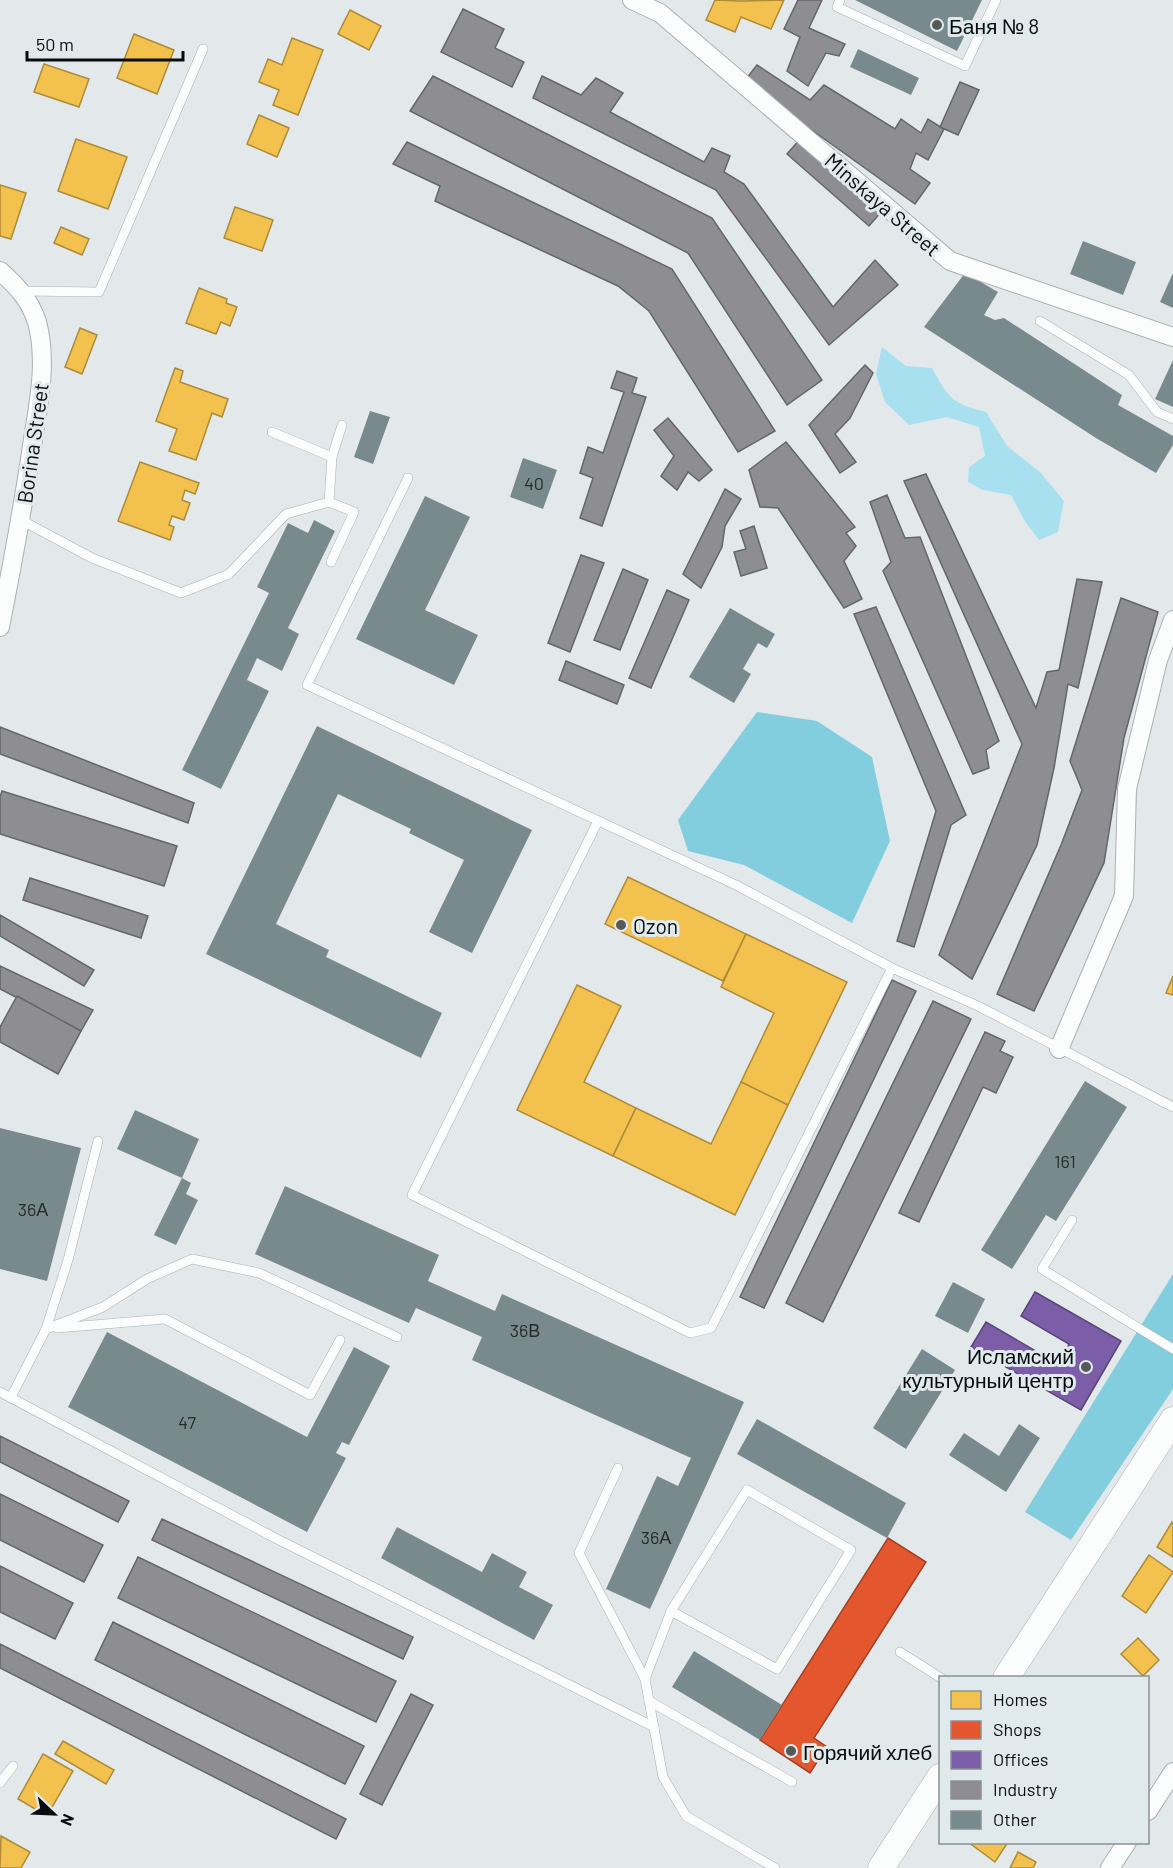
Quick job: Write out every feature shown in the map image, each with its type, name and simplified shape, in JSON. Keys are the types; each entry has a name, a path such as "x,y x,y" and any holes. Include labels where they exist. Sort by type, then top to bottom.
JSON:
{"main road":[{"path":"1007,1676 1173,1420"},
{"path":"881,1868 939,1779"}],"street":[{"name":"Minskaya Street","path":"632,0 660,13 950,261 1173,337"},
{"name":"Borina Street","path":"0,271 22,291 36,321 41,355 41,386 21,520 0,627"},
{"path":"1059,1048 1124,896 1126,789 1158,660 1173,620"},
{"path":"1149,1810 1172,1776"},
{"path":"1110,1868 1126,1844"}],"lane":[{"path":"840,0 837,7 964,66 996,0"},
{"path":"22,291 99,292 203,49"},
{"path":"1040,321 1129,375 1157,412 1173,419"},
{"path":"329,502 332,457 342,425"},
{"path":"272,432 332,457"},
{"path":"408,478 306,685 736,885 892,968 978,1006 1173,1107"},
{"path":"21,520 92,558 181,593 229,574 286,514 329,502 354,512 331,562"},
{"path":"598,821 412,1195 690,1333 711,1328 892,968"},
{"path":"11,1397 45,1329 68,1260 98,1141"},
{"path":"1072,1220 1042,1269 1173,1349"},
{"path":"45,1329 104,1307 147,1279 192,1259 259,1273 397,1337"},
{"path":"45,1329 165,1319 310,1395 340,1340"},
{"path":"0,1392 275,1538 654,1727"},
{"path":"618,1468 579,1553 645,1679 663,1777 686,1816 775,1868"},
{"path":"645,1679 671,1611 747,1490 851,1550 777,1669 671,1611"},
{"path":"900,1652 939,1676"},
{"path":"649,1701 792,1782"},
{"path":"0,1783 13,1766"}],"shaded area":[{"path":"882,347 906,366 932,368 952,398 965,406 986,412 1007,446 1040,472 1064,501 1058,532 1039,540 1024,520 1011,495 983,490 968,482 969,467 985,456 979,427 947,417 909,425 885,402 876,374"},
{"path":"757,712 817,721 872,757 890,841 852,923 744,865 688,851 678,820"},
{"path":"1173,1274 1173,1389 1071,1540 1025,1512"}],"building: Homes":[{"path":"715,0 784,0 771,29 741,17 735,32 706,20"},
{"path":"350,10 381,26 369,50 338,34"},
{"path":"134,34 174,50 157,94 117,78"},
{"path":"292,38 323,50 298,115 273,105 279,90 259,82 268,59 282,65"},
{"path":"44,64 89,79 79,107 34,92"},
{"path":"259,115 289,128 277,157 247,144"},
{"path":"76,139 127,157 108,209 58,191"},
{"path":"0,185 26,193 11,239 0,236"},
{"path":"235,207 273,220 262,251 224,238"},
{"path":"61,227 89,239 82,255 54,243"},
{"path":"199,288 227,299 226,303 237,307 230,326 221,322 216,334 186,323"},
{"path":"80,328 97,335 82,374 65,367"},
{"path":"175,368 183,371 180,382 228,399 222,417 212,413 196,460 169,451 177,429 156,421"},
{"path":"140,462 199,483 195,494 185,490 182,500 190,503 184,520 172,516 169,525 174,527 170,540 118,521"},
{"path":"628,877 746,934 723,981 605,924"},
{"path":"746,934 847,982 788,1105 741,1082 774,1013 721,987"},
{"path":"1173,976 1173,995 1166,993"},
{"path":"577,985 621,1006 584,1082 636,1108 613,1156 517,1110"},
{"path":"741,1082 788,1105 735,1215 613,1156 636,1108 711,1144"},
{"path":"1173,1522 1173,1557 1157,1547"},
{"path":"1149,1555 1173,1572 1146,1613 1122,1596"},
{"path":"1138,1638 1159,1660 1143,1676 1121,1654"},
{"path":"63,1741 114,1770 106,1784 55,1754"},
{"path":"43,1754 73,1771 47,1816 18,1799"},
{"path":"1,1836 30,1852 21,1868 0,1868"},
{"path":"971,1844 1007,1844 995,1862"},
{"path":"1018,1852 1036,1862 1033,1868 1010,1868"}],"building: Shops":[{"path":"888,1538 926,1562 814,1738 827,1747 810,1773 760,1740"}],"building: Offices":[{"path":"1035,1292 1121,1341 1081,1410 971,1347 986,1322 1058,1364 1069,1344 1021,1316"}],"building: Industry":[{"path":"798,0 822,0 809,28 845,44 839,56 826,53 808,86 787,71 800,37 784,29"},
{"path":"463,9 504,29 495,48 524,62 512,87 441,52"},
{"path":"757,65 810,100 824,85 895,129 901,119 921,133 928,119 944,129 928,160 916,153 910,169 930,183 915,204 784,110 746,79"},
{"path":"433,76 712,218 822,380 787,405 688,253 410,111"},
{"path":"542,76 581,95 596,78 623,93 610,112 704,162 712,148 730,156 724,172 744,184 833,307 875,260 898,285 829,345 716,190 533,98"},
{"path":"960,82 979,90 958,135 940,127"},
{"path":"800,139 882,211 869,226 787,154"},
{"path":"407,142 672,269 775,431 738,452 649,311 618,286 435,201 440,186 393,164"},
{"path":"865,365 873,373 850,418 835,434 856,462 840,473 809,425"},
{"path":"617,371 637,378 632,393 646,397 602,526 580,518 593,478 580,473 588,447 603,453 624,392 611,388"},
{"path":"668,418 712,470 699,481 688,472 677,490 661,476 674,456 654,430"},
{"path":"786,442 855,527 846,533 856,546 844,561 862,599 844,608 778,508 760,507 749,470"},
{"path":"926,474 1036,708 1047,672 1059,670 1077,579 1102,582 1078,688 1068,684 1054,768 1037,845 972,979 939,955 1022,744 904,481"},
{"path":"725,489 741,499 725,526 722,547 701,588 683,574"},
{"path":"887,495 905,538 920,537 999,741 986,750 989,768 973,774 883,571 891,562 870,502"},
{"path":"754,526 767,568 741,576 734,552 746,549 740,531"},
{"path":"581,555 604,563 570,652 548,643"},
{"path":"623,569 648,580 620,650 594,640"},
{"path":"667,590 689,600 651,688 629,678"},
{"path":"1121,598 1158,612 1124,738 1104,863 1034,1011 997,994 1082,790 1070,761"},
{"path":"876,607 966,815 951,825 914,947 897,941 936,811 854,614"},
{"path":"566,661 624,685 617,704 559,680"},
{"path":"0,727 194,803 188,823 0,754"},
{"path":"2,791 177,846 164,886 0,834"},
{"path":"30,878 148,916 141,938 23,900"},
{"path":"0,915 94,970 84,986 0,936"},
{"path":"0,966 93,1010 81,1031 0,989"},
{"path":"892,980 916,991 764,1308 740,1297"},
{"path":"17,996 81,1031 58,1074 0,1042 0,1027"},
{"path":"933,1001 971,1019 823,1322 786,1303"},
{"path":"985,1032 1005,1041 1000,1051 1013,1057 996,1093 983,1087 919,1222 899,1213"},
{"path":"0,1436 129,1501 118,1522 0,1462"},
{"path":"0,1494 103,1545 84,1582 0,1540"},
{"path":"162,1519 413,1637 403,1659 152,1540"},
{"path":"138,1557 396,1681 376,1722 118,1598"},
{"path":"0,1566 73,1603 55,1639 0,1612"},
{"path":"113,1622 364,1746 345,1784 95,1660"},
{"path":"0,1644 346,1819 336,1839 0,1668"},
{"path":"411,1694 433,1705 382,1805 360,1794"}],"building: Other":[{"name":"Баня № 8","path":"855,0 982,0 957,51"},
{"path":"858,49 919,78 911,95 850,67"},
{"path":"1083,241 1136,262 1123,295 1070,274"},
{"path":"965,273 998,292 984,315 995,320 1004,318 1122,395 1118,405 1173,436 1173,445 1156,473 1096,438 924,327"},
{"path":"1173,273 1173,308 1160,302"},
{"path":"1173,360 1173,407 1155,399"},
{"path":"370,411 390,417 373,464 354,457"},
{"path":"523,458 557,470 543,509 510,497"},
{"path":"425,496 470,517 425,610 478,635 454,685 356,639"},
{"path":"314,520 335,531 288,628 299,634 282,671 257,658 247,680 269,691 221,789 182,770 269,593 257,587 288,523 308,533"},
{"path":"730,608 775,634 767,648 758,643 743,669 751,674 734,703 689,677"},
{"path":"317,726 532,830 472,953 429,932 464,860 409,833 411,829 338,794 276,924 329,950 326,957 442,1013 421,1058 206,954"},
{"path":"1085,1081 1127,1107 1056,1221 1046,1215 1012,1269 981,1250"},
{"path":"135,1110 199,1139 182,1178 117,1149"},
{"path":"0,1128 81,1148 47,1281 0,1269"},
{"path":"182,1178 191,1183 186,1194 198,1200 176,1245 154,1235"},
{"path":"285,1186 439,1255 428,1281 495,1311 502,1294 744,1402 650,1609 606,1589 657,1476 678,1486 691,1458 472,1360 482,1337 416,1308 409,1323 255,1254"},
{"path":"953,1282 985,1299 968,1333 935,1316"},
{"path":"107,1332 307,1437 354,1347 390,1366 349,1445 342,1442 336,1453 346,1458 307,1532 68,1407"},
{"path":"922,1349 955,1370 906,1449 873,1428"},
{"path":"757,1419 906,1503 887,1538 737,1454"},
{"path":"1019,1424 1040,1438 1006,1492 949,1455 964,1433 999,1456"},
{"path":"397,1527 482,1572 492,1553 527,1572 519,1587 553,1605 534,1640 381,1558"},
{"path":"694,1651 782,1705 760,1740 672,1687"}],"place":[{"name":"Баня № 8","path":"937,25"},
{"name":"Ozon","path":"621,925"},
{"name":"Исламский культурный центр","path":"1086,1367"},
{"name":"Горячий хлеб","path":"791,1751"}]}
